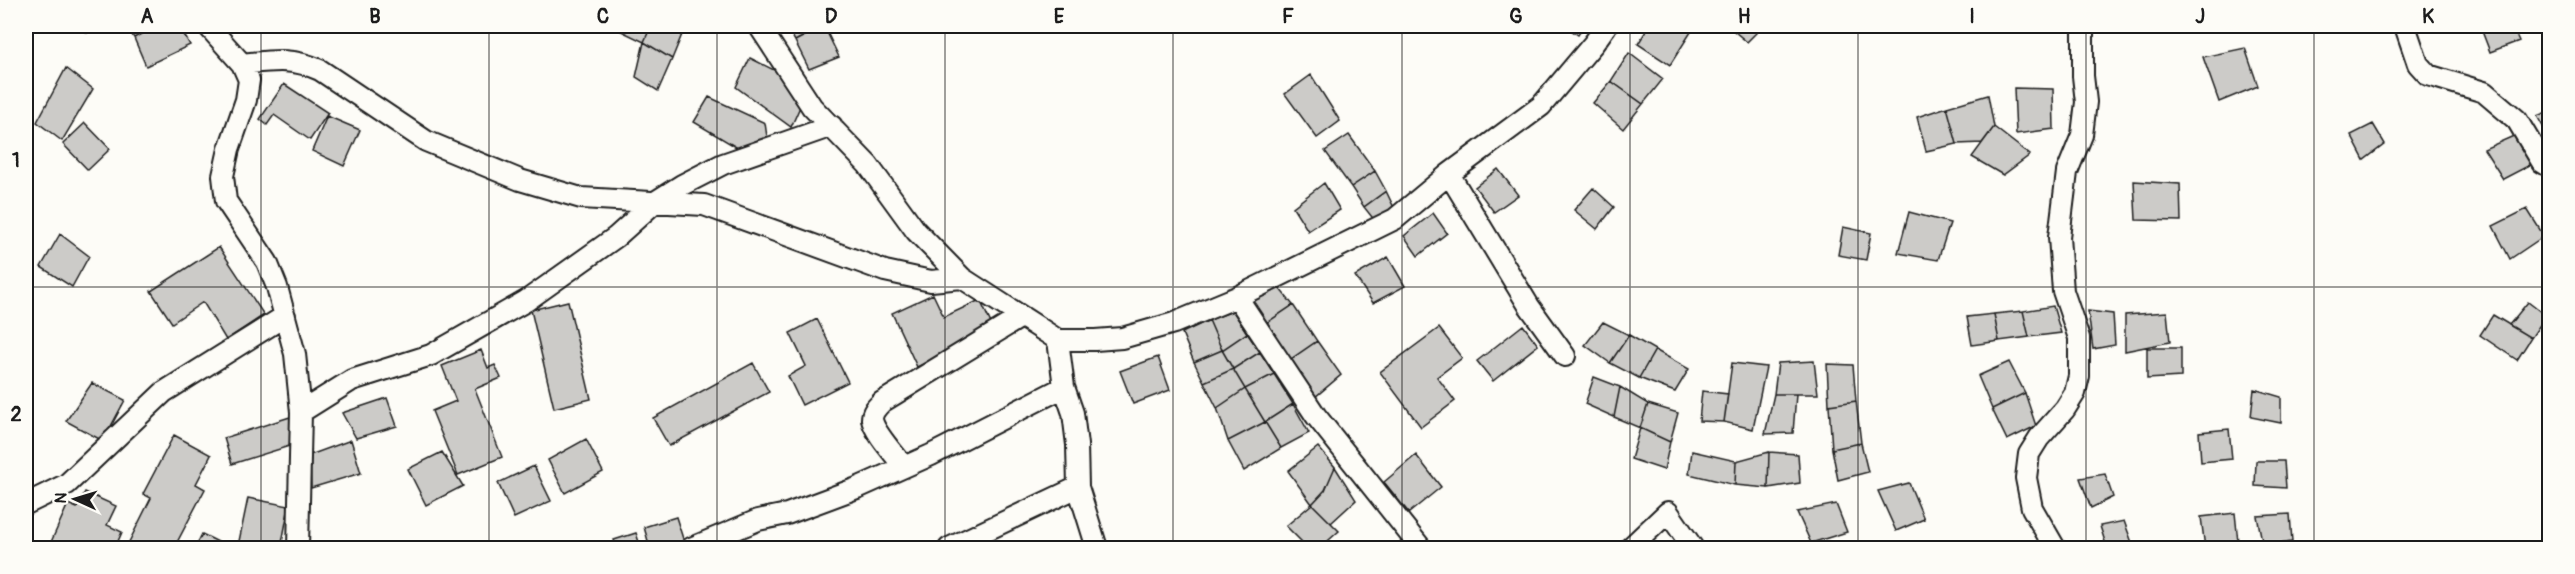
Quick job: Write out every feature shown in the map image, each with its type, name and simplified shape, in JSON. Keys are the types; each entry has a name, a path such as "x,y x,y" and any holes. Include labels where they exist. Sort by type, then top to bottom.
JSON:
{"street":[{"path":"208,26 242,64 249,80 246,100 229,149 223,176 226,201 267,262 278,287 295,354 301,412 298,549"},
{"path":"759,26 812,107 868,165 916,231 962,278 1058,340 1095,340 1143,333 1174,323 1238,297 1395,219 1449,174 1540,106 1594,44 1606,26"},
{"path":"2055,549 2032,508 2026,478 2029,454 2039,438 2065,409 2075,393 2079,376 2079,338 2063,291 2059,237 2067,172 2082,135 2086,102 2083,76 2083,26"},
{"path":"2405,26 2418,64 2428,75 2484,92 2517,120 2542,162 2550,167"},
{"path":"242,64 290,60 306,63 426,141 520,180 581,198 705,204 885,271 931,282 962,278"},
{"path":"301,412 352,380 430,355 526,301 616,237 656,202 682,185 723,164 832,126"},
{"path":"1449,174 1530,306 1564,356"},
{"path":"1238,297 1316,416 1421,549"},
{"path":"26,504 68,484 164,392 285,316"},
{"path":"904,466 876,429 872,419 874,410 882,402 1022,317"},
{"path":"1058,340 1064,387 1073,413 1077,445 1078,487 1097,549"},
{"path":"691,549 758,520 787,514 857,488 1064,387"},
{"path":"949,549 1078,487"},
{"path":"1630,549 1668,512 1693,549"}],"building":[{"path":"76,26 92,26 87,33"},
{"path":"126,26 155,26 134,38"},
{"path":"155,26 179,26 190,45 146,66 134,38"},
{"path":"621,26 651,26 644,42 619,30"},
{"path":"651,26 674,26 683,32 672,59 644,42"},
{"path":"786,26 822,26 795,41"},
{"path":"824,26 839,57 809,69 795,41"},
{"path":"1565,26 1584,26 1578,35"},
{"path":"1649,26 1681,26 1691,32 1670,65 1638,44"},
{"path":"1728,26 1758,26 1760,29 1747,42"},
{"path":"2480,26 2512,26 2519,41 2490,52"},
{"path":"644,42 672,59 658,91 636,77"},
{"path":"2245,48 2258,86 2219,102 2203,57"},
{"path":"1629,53 1663,79 1643,104 1611,81"},
{"path":"750,58 776,71 803,100 791,127 736,87"},
{"path":"66,68 93,89 62,141 37,122"},
{"path":"1311,75 1340,121 1317,138 1285,94"},
{"path":"1611,81 1643,104 1623,129 1593,103"},
{"path":"284,84 328,113 310,140 274,115 267,125 260,119"},
{"path":"2014,88 2053,89 2054,129 2016,134"},
{"path":"1988,95 1994,127 1982,143 1957,144 1947,107"},
{"path":"709,97 765,123 767,137 741,150 694,122"},
{"path":"1947,107 1957,144 1926,151 1917,117"},
{"path":"2550,111 2550,139 2537,116"},
{"path":"327,116 360,130 344,166 312,151"},
{"path":"85,123 110,149 88,170 63,144"},
{"path":"2373,124 2385,144 2364,160 2351,135"},
{"path":"1994,127 2030,155 2003,175 1972,157"},
{"path":"1349,135 1375,171 1351,187 1325,151"},
{"path":"2516,135 2532,164 2503,179 2484,149"},
{"path":"1498,169 1518,195 1494,212 1475,187"},
{"path":"1375,171 1386,191 1364,207 1351,187"},
{"path":"2134,181 2180,184 2181,221 2136,220"},
{"path":"1324,183 1340,210 1308,231 1293,207"},
{"path":"1593,188 1614,207 1597,229 1574,210"},
{"path":"1386,191 1397,214 1379,226 1364,207"},
{"path":"2527,209 2544,236 2510,259 2493,226"},
{"path":"1909,212 1950,223 1938,260 1898,253"},
{"path":"1433,213 1447,233 1418,256 1404,236"},
{"path":"1843,227 1871,233 1866,260 1838,255"},
{"path":"60,234 89,256 72,287 41,267"},
{"path":"219,247 264,315 226,340 203,302 172,323 151,291"},
{"path":"1388,257 1405,286 1373,303 1355,276"},
{"path":"1275,283 1293,305 1265,324 1247,302"},
{"path":"933,294 944,317 980,300 994,330 917,367 892,313"},
{"path":"568,301 591,399 554,408 531,310"},
{"path":"2528,302 2546,316 2531,338 2509,325"},
{"path":"1293,305 1317,341 1291,359 1265,324"},
{"path":"2053,306 2061,333 2029,337 2023,311"},
{"path":"1233,311 1247,333 1222,350 1209,320"},
{"path":"2023,311 2029,337 1999,341 1994,314"},
{"path":"2088,311 2113,314 2115,345 2093,349"},
{"path":"2167,312 2170,342 2125,351 2125,315"},
{"path":"1994,314 1999,341 1972,345 1967,317"},
{"path":"2493,315 2531,338 2517,360 2480,335"},
{"path":"817,319 848,382 802,405 788,376 806,366 790,333"},
{"path":"1209,320 1222,350 1194,362 1182,333"},
{"path":"1603,322 1629,335 1610,363 1585,345"},
{"path":"1523,325 1538,345 1493,381 1477,361"},
{"path":"1439,328 1462,358 1437,377 1455,401 1421,427 1380,372"},
{"path":"1247,333 1260,352 1233,369 1222,350"},
{"path":"1629,335 1655,350 1639,378 1610,363"},
{"path":"1317,341 1341,375 1315,397 1291,359"},
{"path":"2147,348 2181,348 2181,377 2147,379"},
{"path":"481,350 488,368 495,365 501,378 475,389 502,457 458,475 432,411 456,401 442,366"},
{"path":"1222,350 1233,369 1204,382 1194,362"},
{"path":"1655,350 1689,369 1675,392 1639,378"},
{"path":"1260,352 1274,374 1245,389 1233,369"},
{"path":"1158,357 1170,390 1133,404 1120,371"},
{"path":"1814,361 1818,394 1774,394 1778,363"},
{"path":"2009,362 2025,393 1992,409 1978,376"},
{"path":"753,363 769,392 669,446 653,418"},
{"path":"1732,363 1766,367 1753,429 1724,422"},
{"path":"1827,364 1853,365 1856,401 1829,405"},
{"path":"1233,369 1245,389 1217,408 1204,382"},
{"path":"1274,374 1293,404 1265,422 1245,389"},
{"path":"1594,377 1620,387 1614,417 1585,404"},
{"path":"92,383 125,400 103,441 66,421"},
{"path":"1620,387 1648,404 1640,428 1614,417"},
{"path":"1245,389 1265,422 1228,441 1217,408"},
{"path":"2254,389 2281,397 2281,423 2251,417"},
{"path":"1702,391 1728,394 1724,422 1699,421"},
{"path":"2025,393 2036,426 2007,440 1992,409"},
{"path":"1774,394 1796,394 1793,433 1765,434"},
{"path":"387,398 397,426 356,438 342,413"},
{"path":"1856,401 1861,443 1832,449 1829,405"},
{"path":"1293,404 1309,433 1281,448 1265,422"},
{"path":"1648,404 1678,413 1670,442 1640,428"},
{"path":"290,417 299,443 232,464 224,438"},
{"path":"1265,422 1281,448 1244,471 1228,441"},
{"path":"1640,428 1670,442 1664,470 1631,459"},
{"path":"2229,429 2232,459 2201,462 2199,432"},
{"path":"174,435 211,455 196,484 205,489 174,548 126,548 151,498 143,494"},
{"path":"586,439 603,472 565,493 548,460"},
{"path":"351,440 361,473 311,488 310,455"},
{"path":"1861,443 1868,472 1838,480 1832,449"},
{"path":"1318,447 1335,467 1325,490 1312,504 1288,471"},
{"path":"1692,451 1736,461 1735,485 1689,474"},
{"path":"442,452 463,486 426,505 408,469"},
{"path":"1769,452 1798,454 1800,483 1768,488"},
{"path":"1769,452 1768,488 1735,485 1736,461"},
{"path":"1416,455 1441,487 1409,513 1384,482"},
{"path":"2256,461 2284,461 2286,488 2255,486"},
{"path":"534,466 551,501 514,518 498,483"},
{"path":"1335,467 1356,500 1331,523 1312,504 1325,490"},
{"path":"2105,474 2113,497 2091,508 2080,478"},
{"path":"1909,483 1924,519 1896,531 1878,491"},
{"path":"85,492 116,506 107,525 122,532 115,548 65,548 51,542 68,504 77,508"},
{"path":"248,498 289,506 281,548 238,546"},
{"path":"1312,504 1339,531 1320,548 1308,548 1286,526"},
{"path":"1836,504 1847,532 1811,543 1797,512"},
{"path":"2235,513 2238,542 2216,548 2205,548 2201,517"},
{"path":"2290,514 2292,542 2263,546 2257,516"},
{"path":"676,517 686,548 650,548 644,527"},
{"path":"2124,521 2134,548 2107,548 2100,526"},
{"path":"636,533 641,548 617,548 614,540"},
{"path":"202,534 230,548 195,548"}]}
